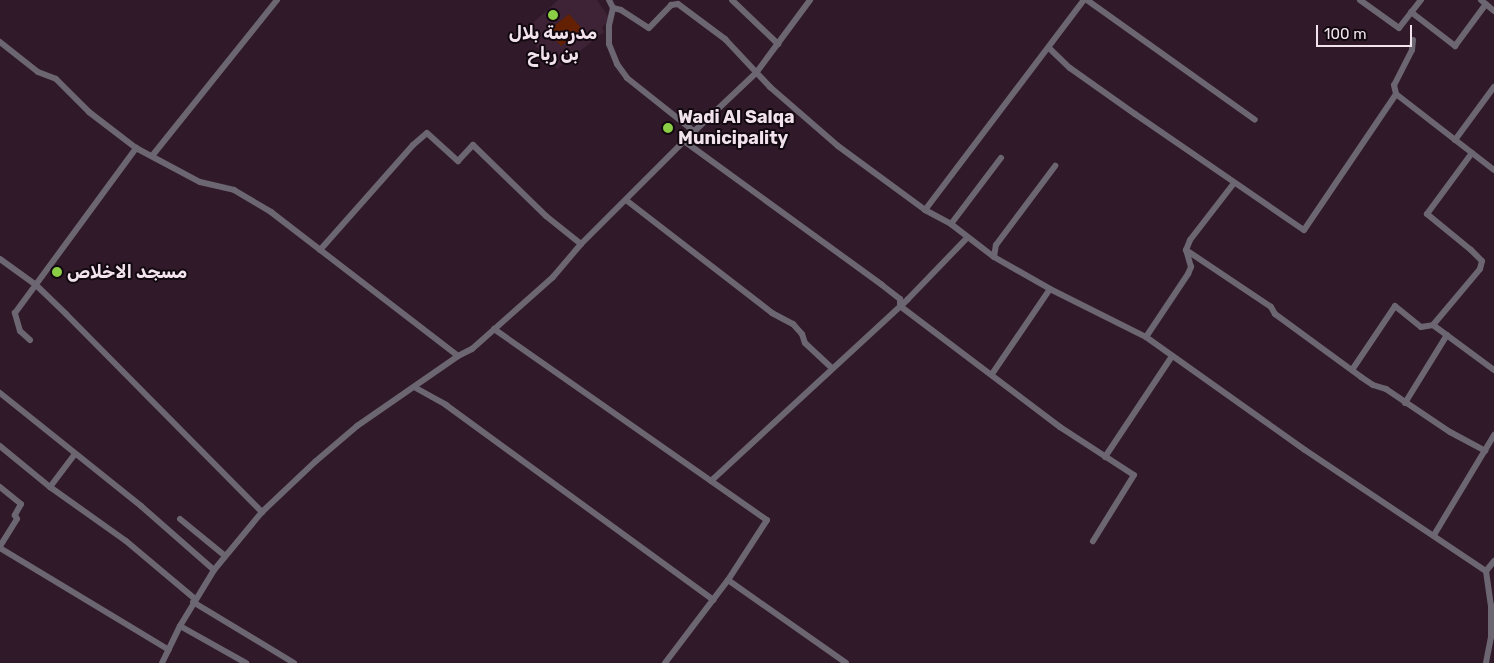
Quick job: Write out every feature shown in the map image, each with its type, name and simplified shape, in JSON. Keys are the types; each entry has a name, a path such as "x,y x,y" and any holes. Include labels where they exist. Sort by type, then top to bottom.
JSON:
{"street":[{"path":"152,156 277,0"},
{"path":"609,0 613,8 609,26 609,44 617,64 627,78 696,132"},
{"path":"732,0 778,44"},
{"path":"162,663 194,600 224,556 262,512 316,461 357,426 458,356 472,349 552,277 581,244 684,141 696,132 756,73 810,0"},
{"path":"925,210 1086,0 1255,120"},
{"path":"1360,0 1399,28 1421,0"},
{"path":"1411,12 1455,46 1483,2 1494,10"},
{"path":"613,8 621,10 649,28 671,4 678,4 725,40 770,87 838,146 925,210 951,224 994,257 1050,289 1146,337 1305,450 1434,534 1486,571 1491,605 1491,637 1486,663"},
{"path":"1414,40 1412,50 1394,85 1396,94 1494,170"},
{"path":"0,42 38,72 56,79 89,112 136,148 200,182 234,190 271,212 458,356"},
{"path":"1049,48 1070,68 1304,230 1396,94"},
{"path":"1455,140 1494,87"},
{"path":"320,250 413,145 427,133 458,161 473,145 546,216 581,244"},
{"path":"684,141 882,285 900,299 900,306"},
{"path":"30,340 20,331 15,313 136,148"},
{"path":"1352,370 1395,306 1421,327 1433,325 1480,270 1482,261 1427,214 1472,153"},
{"path":"951,224 1001,158"},
{"path":"994,257 996,245 1055,166"},
{"path":"1146,337 1188,274 1191,267 1186,250 1211,212 1234,183"},
{"path":"626,200 772,313 793,324 802,334 805,343 832,368"},
{"path":"711,481 900,306 967,238"},
{"path":"1186,250 1271,307 1274,314 1352,370 1450,432 1485,451"},
{"path":"0,260 36,285 262,512"},
{"path":"992,374 1050,289"},
{"path":"900,306 1075,438 1134,475 1093,541"},
{"path":"1433,325 1494,370"},
{"path":"494,329 766,520 728,580 665,663"},
{"path":"1405,403 1447,335"},
{"path":"1105,457 1172,356"},
{"path":"414,387 446,405 713,600"},
{"path":"0,393 141,506 214,570"},
{"path":"1434,534 1494,435"},
{"path":"0,446 50,488 126,541 194,600 294,663"},
{"path":"50,488 75,454"},
{"path":"0,487 20,504 15,515 16,519 0,547 169,650"},
{"path":"180,519 224,556"},
{"path":"1486,571 1494,561"},
{"path":"728,580 846,663"},
{"path":"180,626 246,663"}],"shaded area":[{"path":"558,0 597,0 610,19 602,27 604,32 557,69 523,32"},
{"path":"569,14 582,29 561,46 548,31"}],"place":[{"name":"مدرسة بلال بن رباح","path":"553,15"},
{"name":"Wadi Al Salqa Municipality","path":"668,128"},
{"name":"مسجد الاخلاص","path":"57,272"}]}
